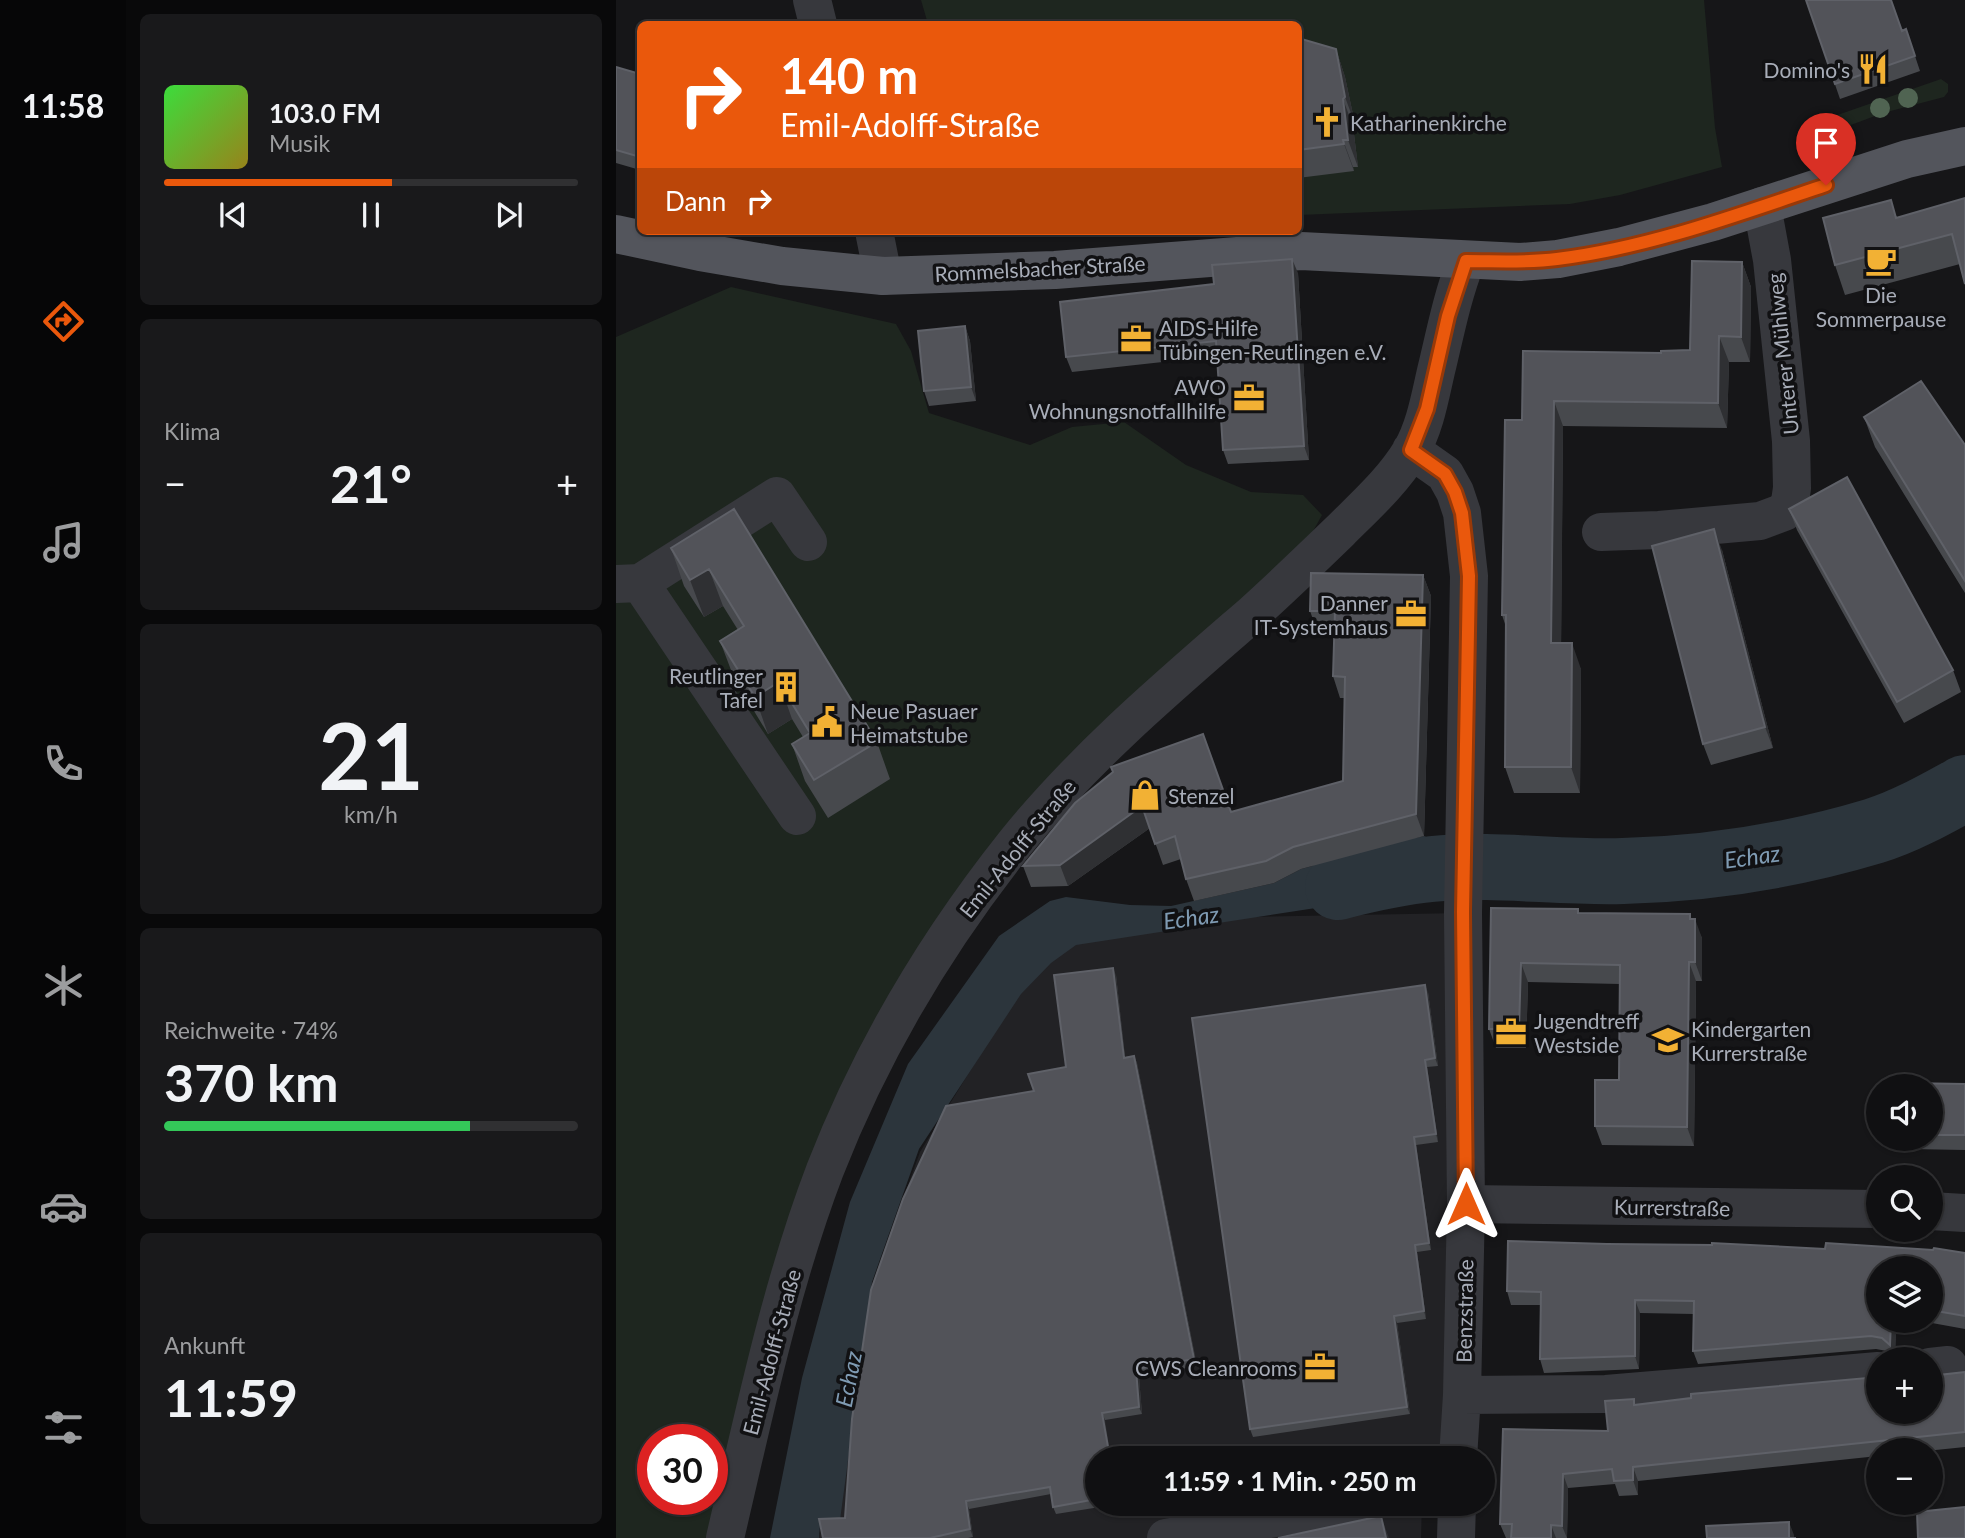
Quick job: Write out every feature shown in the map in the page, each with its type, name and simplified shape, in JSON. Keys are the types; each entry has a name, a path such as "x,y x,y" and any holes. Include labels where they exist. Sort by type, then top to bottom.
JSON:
{"main road":[{"name":"Rommelsbacher Straße","path":"616,234 782,266 883,276 1055,270 1301,251 1520,262 1570,257 1619,247 1762,206 1907,159 1965,146"}],"street":[{"path":"811,0 817,21"},
{"name":"Unterer Mühlweg","path":"1601,532 1760,521 1784,512 1790,502 1791,440 1772,260 1762,206"},
{"path":"875,235 883,276"},
{"name":"Emil-Adolff-Straße","path":"725,1538 785,1297 824,1173 848,1115 883,1043 932,958 1017,841 1082,768 1155,698 1312,559 1374,498 1411,450 1427,409 1448,316 1466,261"},
{"name":"Benzstraße","path":"1411,450 1445,474 1455,492 1462,513 1469,576 1463,912 1466,1204 1459,1446"},
{"path":"797,816 628,584 777,496 808,542"},
{"name":"Kurrerstraße","path":"1466,1204 1866,1209"},
{"path":"1943,1212 1965,1213"},
{"path":"1462,1395 1606,1394 1866,1372"},
{"path":"1166,1538 1286,1516"},
{"path":"1456,1538 1457,1516"}],"shaded area":[{"path":"921,0 1704,0 1715,128 1722,167 1620,195 1570,204 1302,215 1302,21 927,21"},
{"path":"1941,79 1948,84 1948,92 1944,97 1883,113 1808,141 1804,140 1799,131 1800,128"},
{"path":"731,287 896,324 911,351 929,413 1030,445 1072,427 1124,422 1186,465 1251,492 1303,495 1322,515 1281,589 1119,732 883,1043 725,1538 616,1538 616,337"},
{"path":"1463,913 1462,1395 1441,1446 1085,1446 1085,1516 1422,1516 1421,1538 819,1538 873,1283 920,1152 1030,974 1075,941 1243,917"}],"water":[{"path":"1424,836 1427,895 1368,900 1076,945 1051,963 1021,994 919,1149 872,1282 840,1520 820,1525 819,1538 770,1538 802,1378 850,1202 908,1064 999,936 1050,901 1066,897 1130,905 1171,906 1274,883 1301,869"}],"building":[{"path":"1806,0 1891,0 1902,31 1906,29 1915,56 1835,84"},
{"path":"1302,39 1336,49 1345,97 1343,99 1348,140 1343,140 1344,144 1302,149"},
{"path":"616,67 637,73 637,156 616,150"},
{"path":"1965,198 1965,284 1952,234 1835,265 1823,218 1891,200 1896,218"},
{"path":"1292,259 1304,446 1223,450 1216,341 1066,357 1060,302 1214,284 1212,265"},
{"path":"1692,261 1742,262 1741,337 1719,336 1718,403 1554,401 1551,643 1572,643 1571,767 1505,767 1506,615 1502,615 1505,420 1522,420 1523,351 1661,353 1690,350"},
{"path":"965,326 971,387 924,391 918,331"},
{"path":"1921,381 1965,445 1965,581 1864,417"},
{"path":"1847,477 1953,670 1897,702 1789,509"},
{"name":"Reutlinger Tafel","path":"734,509 877,742 814,780 792,744 810,733 779,682 755,697 720,641 744,626 709,569 690,580 671,548"},
{"path":"1714,529 1765,727 1703,744 1652,546"},
{"path":"1311,573 1423,575 1416,814 1293,847 1266,861 1186,879 1175,836 1155,844 1142,806 1060,865 1023,866 1075,803 1113,772 1111,767 1203,734 1231,812 1343,781 1345,677 1333,676 1335,611 1310,611"},
{"path":"1491,908 1578,909 1578,913 1690,914 1690,919 1695,919 1695,962 1689,962 1687,1127 1595,1126 1595,1080 1619,1080 1620,965 1521,963 1519,1029 1489,1029"},
{"path":"1113,968 1124,1058 1134,1056 1194,1359 1136,1369 1139,1407 1102,1413 1108,1446 1085,1446 1085,1501 1053,1507 1050,1487 966,1501 970,1529 930,1538 823,1538 819,1519 845,1518 852,1419 871,1290 903,1199 946,1106 1034,1091 1028,1074 1066,1067 1054,975"},
{"path":"1425,985 1435,1058 1425,1060 1436,1134 1414,1137 1429,1243 1415,1245 1424,1311 1394,1316 1407,1407 1250,1429 1192,1018"},
{"path":"1943,1084 1965,1084 1965,1135 1943,1135"},
{"path":"1508,1241 1712,1243 1825,1249 1826,1243 1934,1248 1965,1253 1965,1316 1943,1312 1943,1256 1866,1256 1866,1333 1890,1333 1890,1345 1882,1338 1871,1336 1693,1351 1694,1301 1635,1300 1635,1356 1540,1359 1541,1292 1507,1291"},
{"path":"1965,1372 1965,1432 1908,1438 1866,1438 1866,1442 1633,1467 1633,1480 1614,1481 1612,1469 1563,1474 1562,1526 1551,1525 1551,1538 1511,1538 1512,1524 1500,1524 1503,1429 1608,1431 1605,1401 1634,1399 1634,1405 1691,1398 1691,1394 1866,1378 1866,1424 1943,1424 1943,1375"},
{"path":"1965,1507 1965,1538 1918,1538 1917,1515 1943,1515 1943,1509"},
{"path":"1381,1516 1386,1538 1278,1538"},
{"path":"1789,1522 1789,1538 1707,1538 1706,1526"}],"waterway":[{"name":"Echaz","path":"1338,887 1408,872 1456,867 1623,871 1750,859 1813,847 1874,831 1909,817 1965,788"}],"place":[{"name":"Domino's","path":"1873,69"},
{"name":"Katharinenkirche","path":"1327,122"},
{"name":"Die Sommerpause","path":"1881,261"},
{"name":"AIDS-Hilfe Tübingen-Reutlingen e.V.","path":"1136,339"},
{"name":"AWO Wohnungsnotfallhilfe","path":"1249,398"},
{"name":"Danner IT-Systemhaus","path":"1411,614"},
{"name":"Reutlinger Tafel","path":"786,687"},
{"name":"Neue Pasuaer Heimatstube","path":"827,722"},
{"name":"Stenzel","path":"1145,795"},
{"name":"Jugendtreff Westside","path":"1511,1032"},
{"name":"Kindergarten Kurrerstraße","path":"1668,1040"},
{"name":"CWS Cleanrooms","path":"1320,1367"}],"route":[{"path":"1466,1204 1463,912 1469,576 1462,513 1455,492 1445,474 1411,450 1427,409 1458,283 1466,261 1520,262 1558,259 1619,247 1713,222 1826,185"}]}
